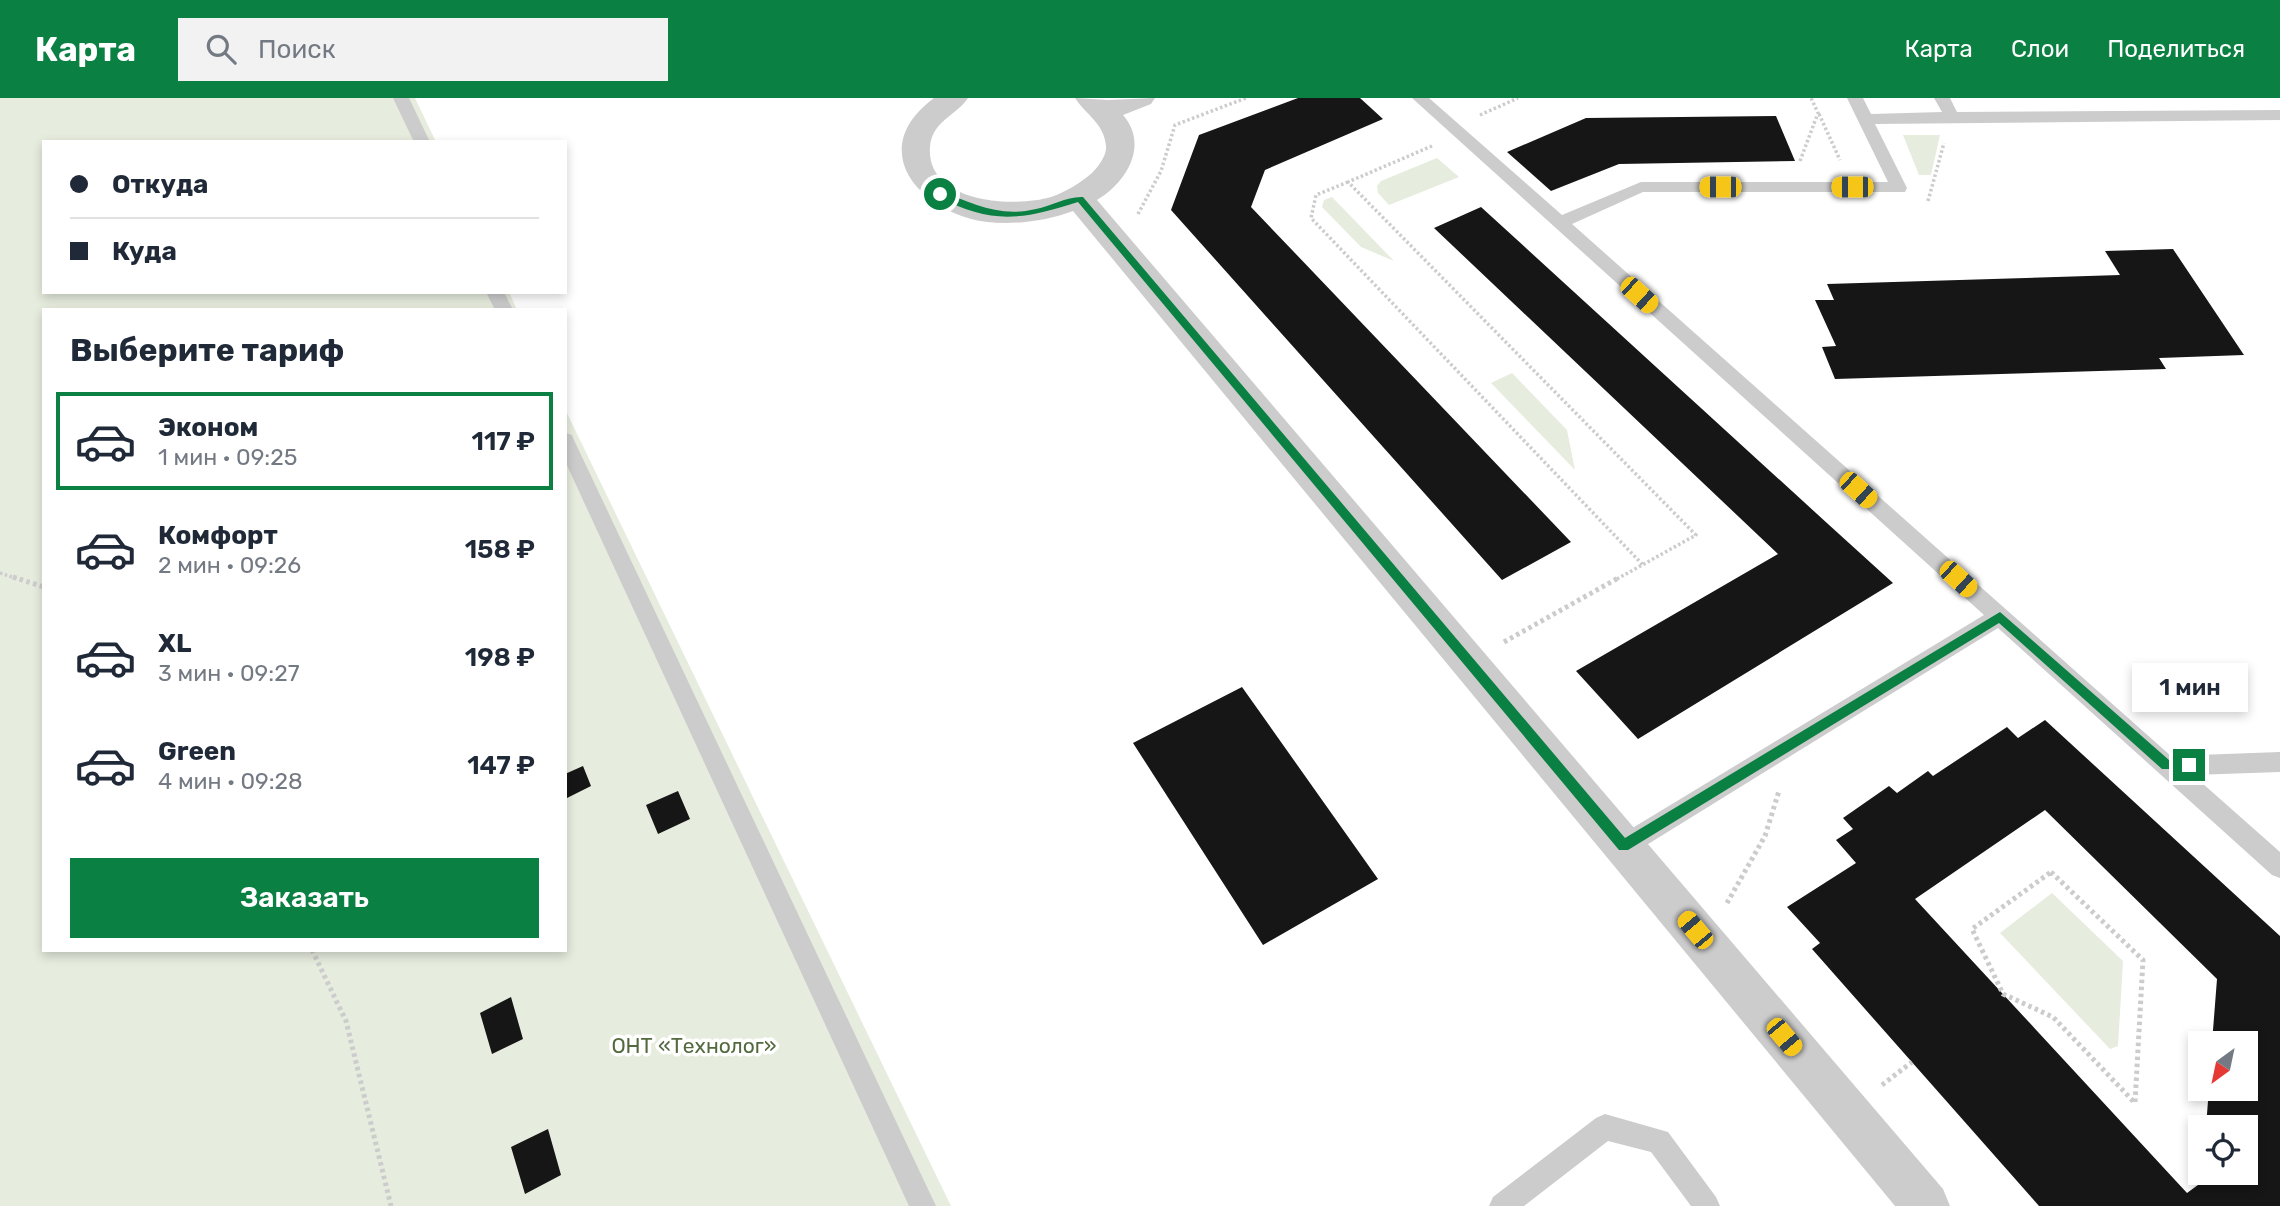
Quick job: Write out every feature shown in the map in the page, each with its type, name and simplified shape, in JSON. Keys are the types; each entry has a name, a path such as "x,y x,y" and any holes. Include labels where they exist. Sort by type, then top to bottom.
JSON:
{"street":[{"path":"954,98 928,119 919,134 915,150 918,166 926,181 940,194 982,211 1007,215 1046,211 1080,199 1105,179 1119,156 1120,141 1115,125 1097,104"},
{"path":"1097,104 1141,98"},
{"path":"1080,199 1926,1206"}],"lane":[{"path":"401,98 421,140"},
{"path":"1420,98 2280,867"},
{"path":"1560,223 1641,187 1899,188 1855,98"},
{"path":"1942,98 1952,117"},
{"path":"1865,119 2280,115"},
{"path":"567,444 923,1206"},
{"path":"1623,846 2000,617"},
{"path":"2166,766 2280,762"},
{"path":"1502,1206 1605,1127 1659,1141 1707,1206"}],"path":[{"path":"1133,220 1157,186 1168,159 1175,125 1245,98"},
{"path":"1468,120 1518,98"},
{"path":"1818,113 1852,187"},
{"path":"1917,201 1929,201 1944,141"},
{"path":"1432,146 1316,195 1311,218 1643,565"},
{"path":"1348,183 1696,535 1497,646"},
{"path":"0,573 42,586"},
{"path":"1724,910 1765,836 1780,786"},
{"path":"2051,872 2143,960 2134,1103 2053,1017 2003,994 1972,929 2051,872"},
{"path":"313,952 346,1021 391,1206"},
{"path":"1875,1089 1912,1062"}],"green space":[{"name":"ОНТ «Технолог»","path":"0,98 415,98 435,140 42,140 42,294 510,294 516,308 42,308 42,952 567,952 567,413 951,1206 0,1206"},
{"path":"1903,135 1940,135 1931,175 1919,175"},
{"path":"1437,158 1459,177 1389,205 1378,193 1377,186 1381,181"},
{"path":"1332,197 1394,261 1361,247 1322,207 1324,200"},
{"path":"1512,373 1567,430 1575,470 1491,383"},
{"path":"2052,893 2123,961 2118,1046 2110,1049 2000,933"}],"building":[{"path":"1298,98 1360,98 1383,119 1265,170 1251,207 1571,542 1502,580 1171,210 1199,135"},
{"path":"1776,116 1795,161 1619,164 1551,191 1507,152 1586,118"},
{"path":"1481,207 1893,583 1638,739 1576,671 1778,554 1434,228"},
{"path":"2173,249 2244,355 2159,358 2166,369 1835,379 1822,347 1836,346 1815,300 1834,300 1827,284 2120,275 2105,251"},
{"path":"1242,687 1378,879 1263,945 1133,743"},
{"path":"2045,720 2280,936 2280,1206 2039,1206 1812,949 1820,943 1787,907 1856,863 1836,840 1853,829 1843,818 1889,786 1897,793 1928,771 1933,776 2007,727 2018,738","holes":["2045,810 2217,979 2213,1031 2258,1031 2258,1101 2208,1101 2207,1115 2258,1115 2258,1185 2198,1185 2187,1193 1915,899"]},
{"path":"583,766 591,786 567,798 567,773"},
{"path":"678,791 690,819 658,834 646,805"},
{"path":"511,997 523,1039 492,1054 480,1013"},
{"path":"548,1129 561,1175 525,1194 511,1147"}],"route":[{"path":"940,194 982,211 1007,215 1058,208 1080,199 1623,846 2000,617 2166,766 2189,765"}]}
